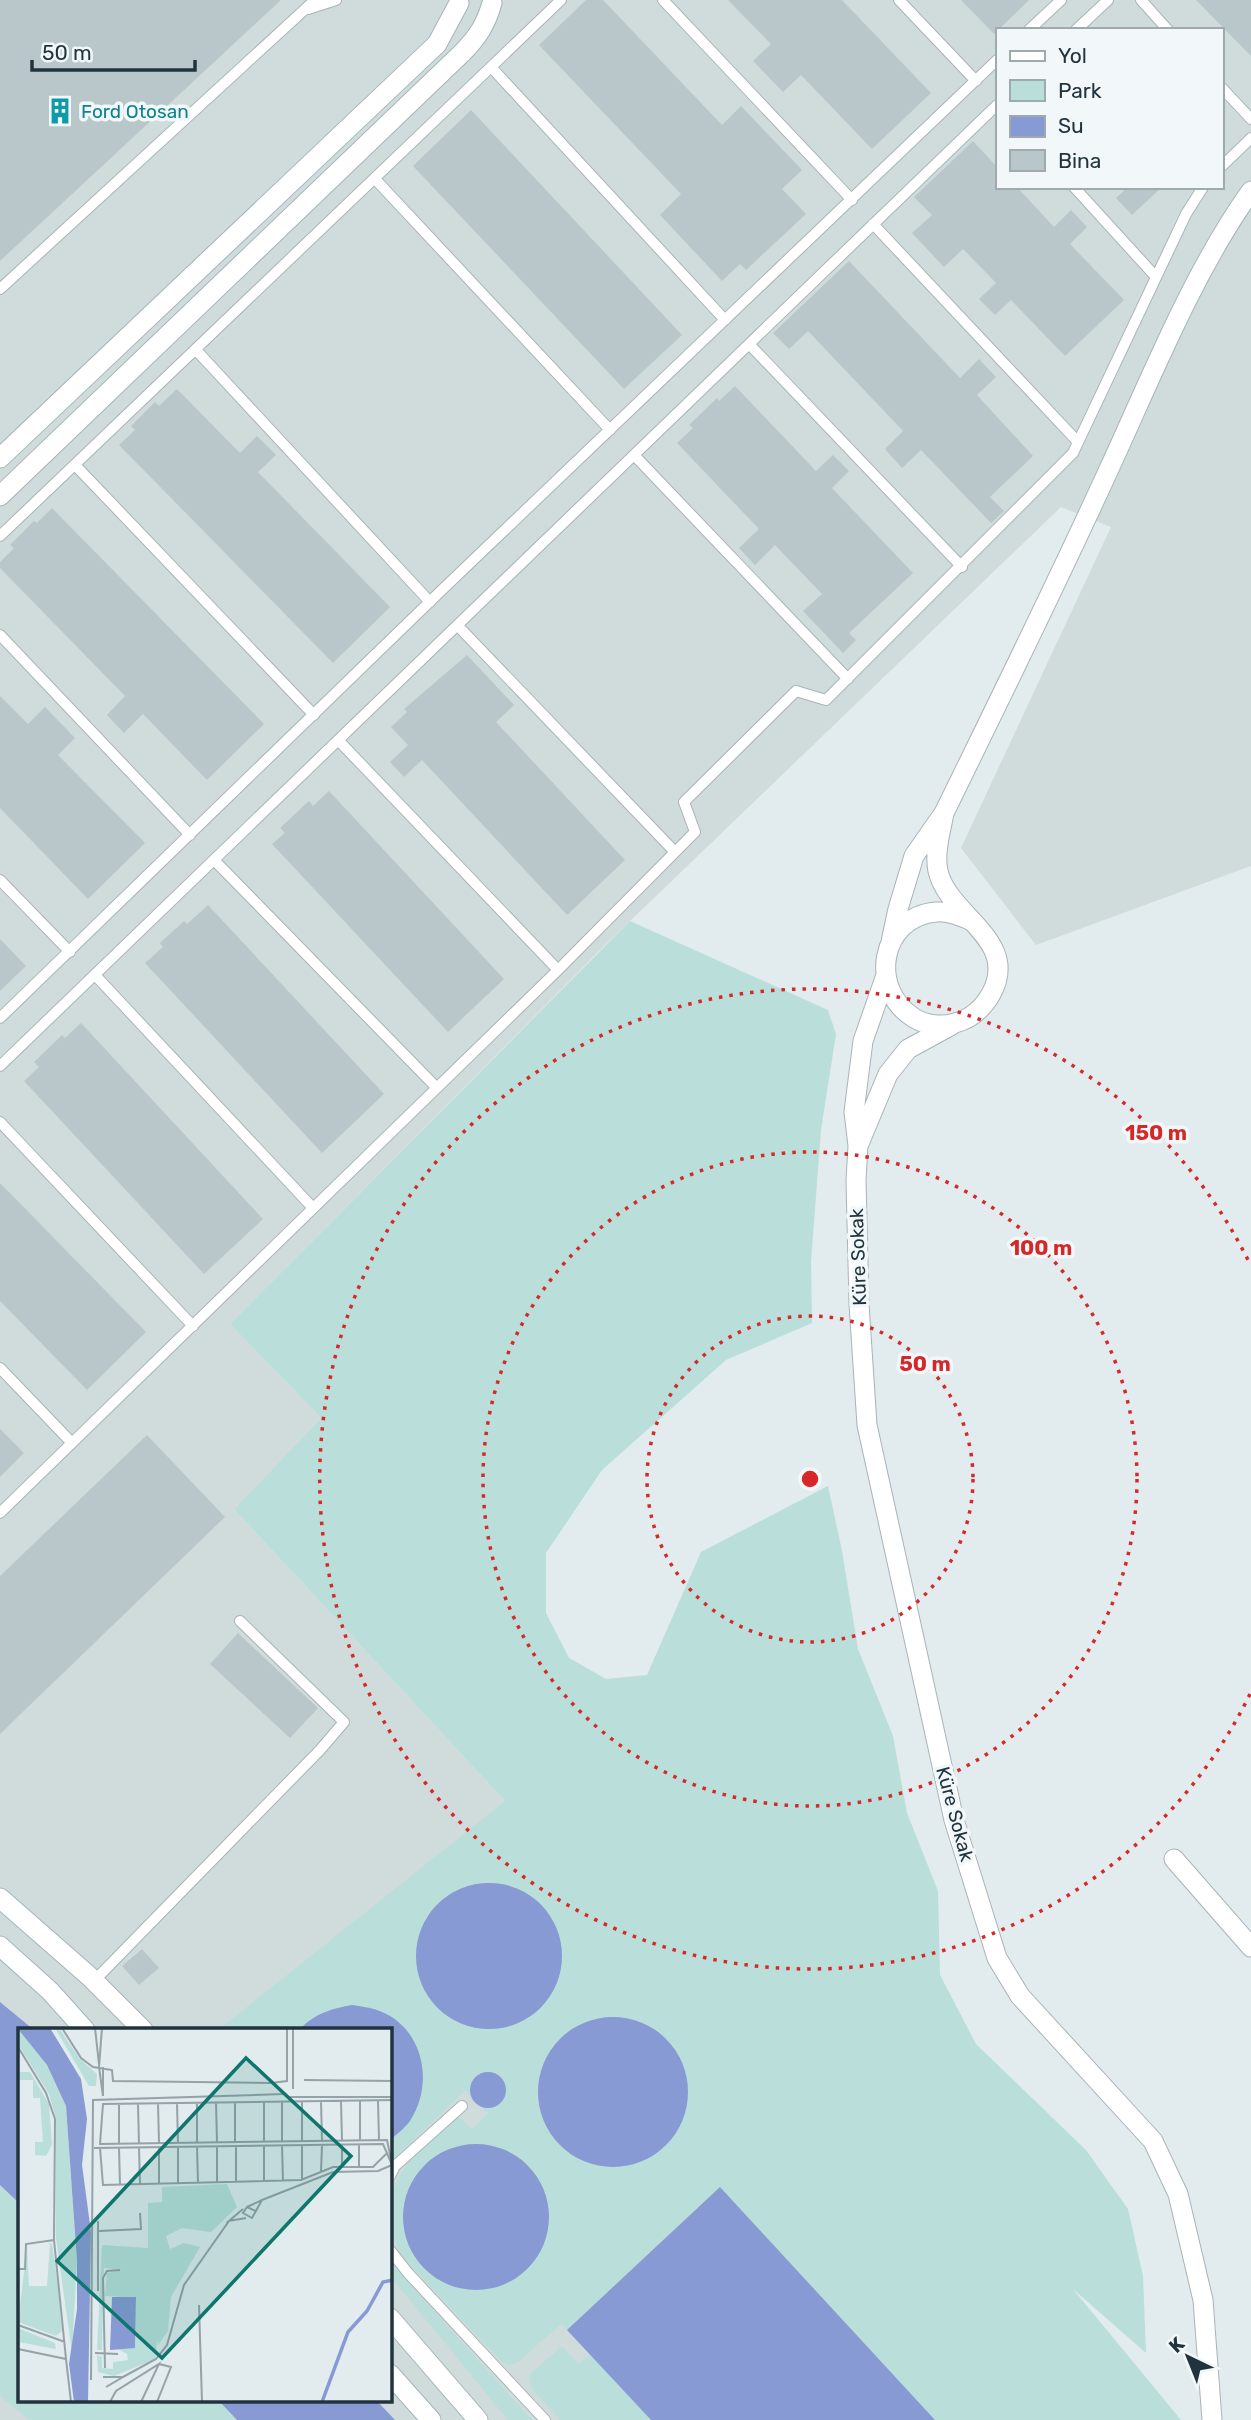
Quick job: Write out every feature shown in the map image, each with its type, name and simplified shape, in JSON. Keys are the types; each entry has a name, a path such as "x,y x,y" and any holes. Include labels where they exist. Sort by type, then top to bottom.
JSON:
{"street":[{"path":"0,458 437,44 455,2 479,6 494,1"},
{"path":"0,496 477,38 494,1"},
{"path":"954,1023 936,1025 918,1020 903,1010 891,996 885,978 885,960 914,856 944,813 1044,612 1168,340 1220,240 1251,191"},
{"path":"858,1146 888,1074 908,1049 971,1016 985,1004 994,987 997,969 994,950 986,934 954,903 938,871 944,813"},
{"path":"891,942 902,928 918,917 936,912 955,914 972,921"},
{"path":"858,1146 854,1112 863,1041 885,978"},
{"name":"Küre Sokak","path":"858,1146 856,1180 859,1304 867,1425 954,1820 997,1958 1020,1996 1153,2141 1178,2194 1203,2300 1212,2420"},
{"path":"1174,1859 1251,1947"},
{"path":"0,1898 94,1981 141,2028"},
{"path":"0,1946 50,1991 83,2028"},
{"path":"392,2320 478,2420"},
{"path":"392,2376 431,2420"}],"lane":[{"path":"0,289 312,4 336,0"},
{"path":"0,536 561,0"},
{"path":"663,0 852,200"},
{"path":"899,0 976,81"},
{"path":"1032,28 1061,0"},
{"path":"1078,28 1108,0"},
{"path":"1141,0 1166,28"},
{"path":"0,1018 996,61"},
{"path":"491,67 725,320"},
{"path":"1223,89 1251,119"},
{"path":"0,1066 996,105"},
{"path":"1223,165 1251,138"},
{"path":"375,178 610,430"},
{"path":"1076,189 1156,277"},
{"path":"0,1513 558,970 695,832 684,802 796,691 827,700 1073,453 1186,214 1202,189"},
{"path":"873,224 1078,442"},
{"path":"748,344 962,567"},
{"path":"196,349 430,602"},
{"path":"634,455 848,679"},
{"path":"75,465 314,715"},
{"path":"458,626 675,852"},
{"path":"0,635 190,835"},
{"path":"339,741 558,970"},
{"path":"215,861 437,1088"},
{"path":"0,880 70,952"},
{"path":"95,975 313,1208"},
{"path":"0,1122 192,1326"},
{"path":"0,1368 72,1443"},
{"path":"94,1981 320,1750 344,1722 240,1621"},
{"path":"392,2172 395,2166 462,2106"},
{"path":"392,2253 545,2420"}],"shaded area":[{"path":"0,0 1251,0 1251,866 1036,945 961,848 1111,527 1061,507 604,946 230,1324 321,1418 234,1509 505,1801 1181,2420 0,2420"}],"green space":[{"path":"630,921 828,1010 836,1034 821,1130 811,1262 812,1323 726,1360 602,1470 546,1553 546,1613 569,1658 606,1679 647,1675 701,1552 828,1486 858,1649 893,1736 907,1813 938,1891 940,1975 976,2044 1086,2150 1128,2209 1143,2276 1146,2353 1073,2289 1181,2420 935,2420 720,2187 567,2330 561,2324 517,2363 510,2365 502,2362 402,2257 392,2229 392,2195 403,2170 454,2118 461,2118 472,2129 488,2113 473,2101 466,2090 392,2160 392,2028 221,2028 505,1801 234,1509 321,1418 230,1324"},
{"path":"0,2185 18,2202 18,2402 220,2402 237,2420 29,2420 0,2396"},
{"path":"392,2263 532,2420 508,2420 392,2278"},
{"path":"562,2346 579,2364 590,2354 651,2420 560,2420 531,2388 529,2375"}],"water":[{"path":"489,1883 517,1888 541,1904 557,1928 562,1956 557,1984 541,2008 517,2024 489,2029 461,2024 437,2008 421,1984 416,1956 421,1928 437,1904 461,1888"},
{"path":"0,2002 32,2028 18,2028 18,2202 0,2185"},
{"path":"352,2005 374,2009 390,2016 404,2027 420,2055 423,2072 418,2105 408,2124 392,2138 392,2028 301,2028 323,2013"},
{"path":"613,2017 642,2022 666,2039 683,2063 688,2092 683,2121 666,2145 642,2162 613,2167 584,2162 560,2145 543,2121 538,2092 543,2063 560,2039 584,2022"},
{"path":"488,2072 501,2077 506,2090 501,2103 488,2108 475,2103 470,2090 475,2077"},
{"path":"476,2144 504,2150 527,2166 543,2189 549,2217 543,2245 527,2268 504,2284 476,2290 448,2284 425,2268 409,2245 403,2217 409,2189 425,2166 448,2150"},
{"path":"720,2187 935,2420 651,2420 567,2330"},
{"path":"220,2402 378,2402 395,2420 237,2420"}],"building":[{"name":"Ford Otosan","path":"0,0 281,0 0,261"},
{"path":"586,0 603,0 722,125 741,106 802,170 782,189 806,214 746,270 740,264 722,281 660,215 681,194 539,45"},
{"path":"728,0 842,0 931,93 872,149 801,75 783,92 753,61 771,44"},
{"path":"961,0 1029,0 1000,28 996,28 994,34"},
{"path":"1196,0 1251,0 1251,56"},
{"path":"471,110 682,335 624,389 413,166"},
{"path":"973,141 996,166 996,189 1019,189 1054,227 1071,210 1087,227 1070,244 1124,300 1065,356 1011,300 995,315 979,299 996,283 963,249 944,267 912,233 932,215 914,197"},
{"path":"1126,189 1160,189 1132,215 1116,198"},
{"path":"849,261 960,378 979,359 996,377 977,395 1033,456 990,497 1004,511 991,523 921,450 902,468 885,449 903,431 808,331 789,349 773,333"},
{"path":"735,386 816,471 833,455 849,471 832,488 913,573 849,633 856,640 843,653 803,611 822,594 775,545 755,565 739,548 759,529 677,443 693,428 689,425 717,398 719,401"},
{"path":"177,389 240,453 257,436 276,455 258,472 390,607 333,663 119,445 135,430 131,426 155,402 159,406"},
{"path":"52,508 264,724 207,780 143,714 124,733 107,715 125,696 0,568 0,562 14,548 10,545 34,521 37,523"},
{"path":"467,655 514,705 496,722 625,860 567,915 422,760 404,777 390,762 408,745 391,727 407,712 404,709"},
{"path":"0,696 28,724 45,707 75,738 58,755 145,843 88,899 0,808"},
{"path":"329,791 504,979 448,1032 272,844 285,833 280,828 309,801 313,806"},
{"path":"208,905 384,1094 322,1153 145,963 163,947 160,943 184,921 187,924"},
{"path":"0,939 26,966 0,991"},
{"path":"81,1023 263,1219 204,1274 24,1081 39,1067 34,1062 62,1035 65,1038"},
{"path":"0,1183 146,1332 87,1390 0,1301"},
{"path":"0,1429 24,1453 0,1477"},
{"path":"147,1435 225,1517 0,1734 0,1576"},
{"path":"238,1633 318,1708 290,1738 210,1664"},
{"path":"142,1949 159,1968 139,1985 122,1966"}],"place":[{"name":"Ford Otosan","path":"60,111"}]}
